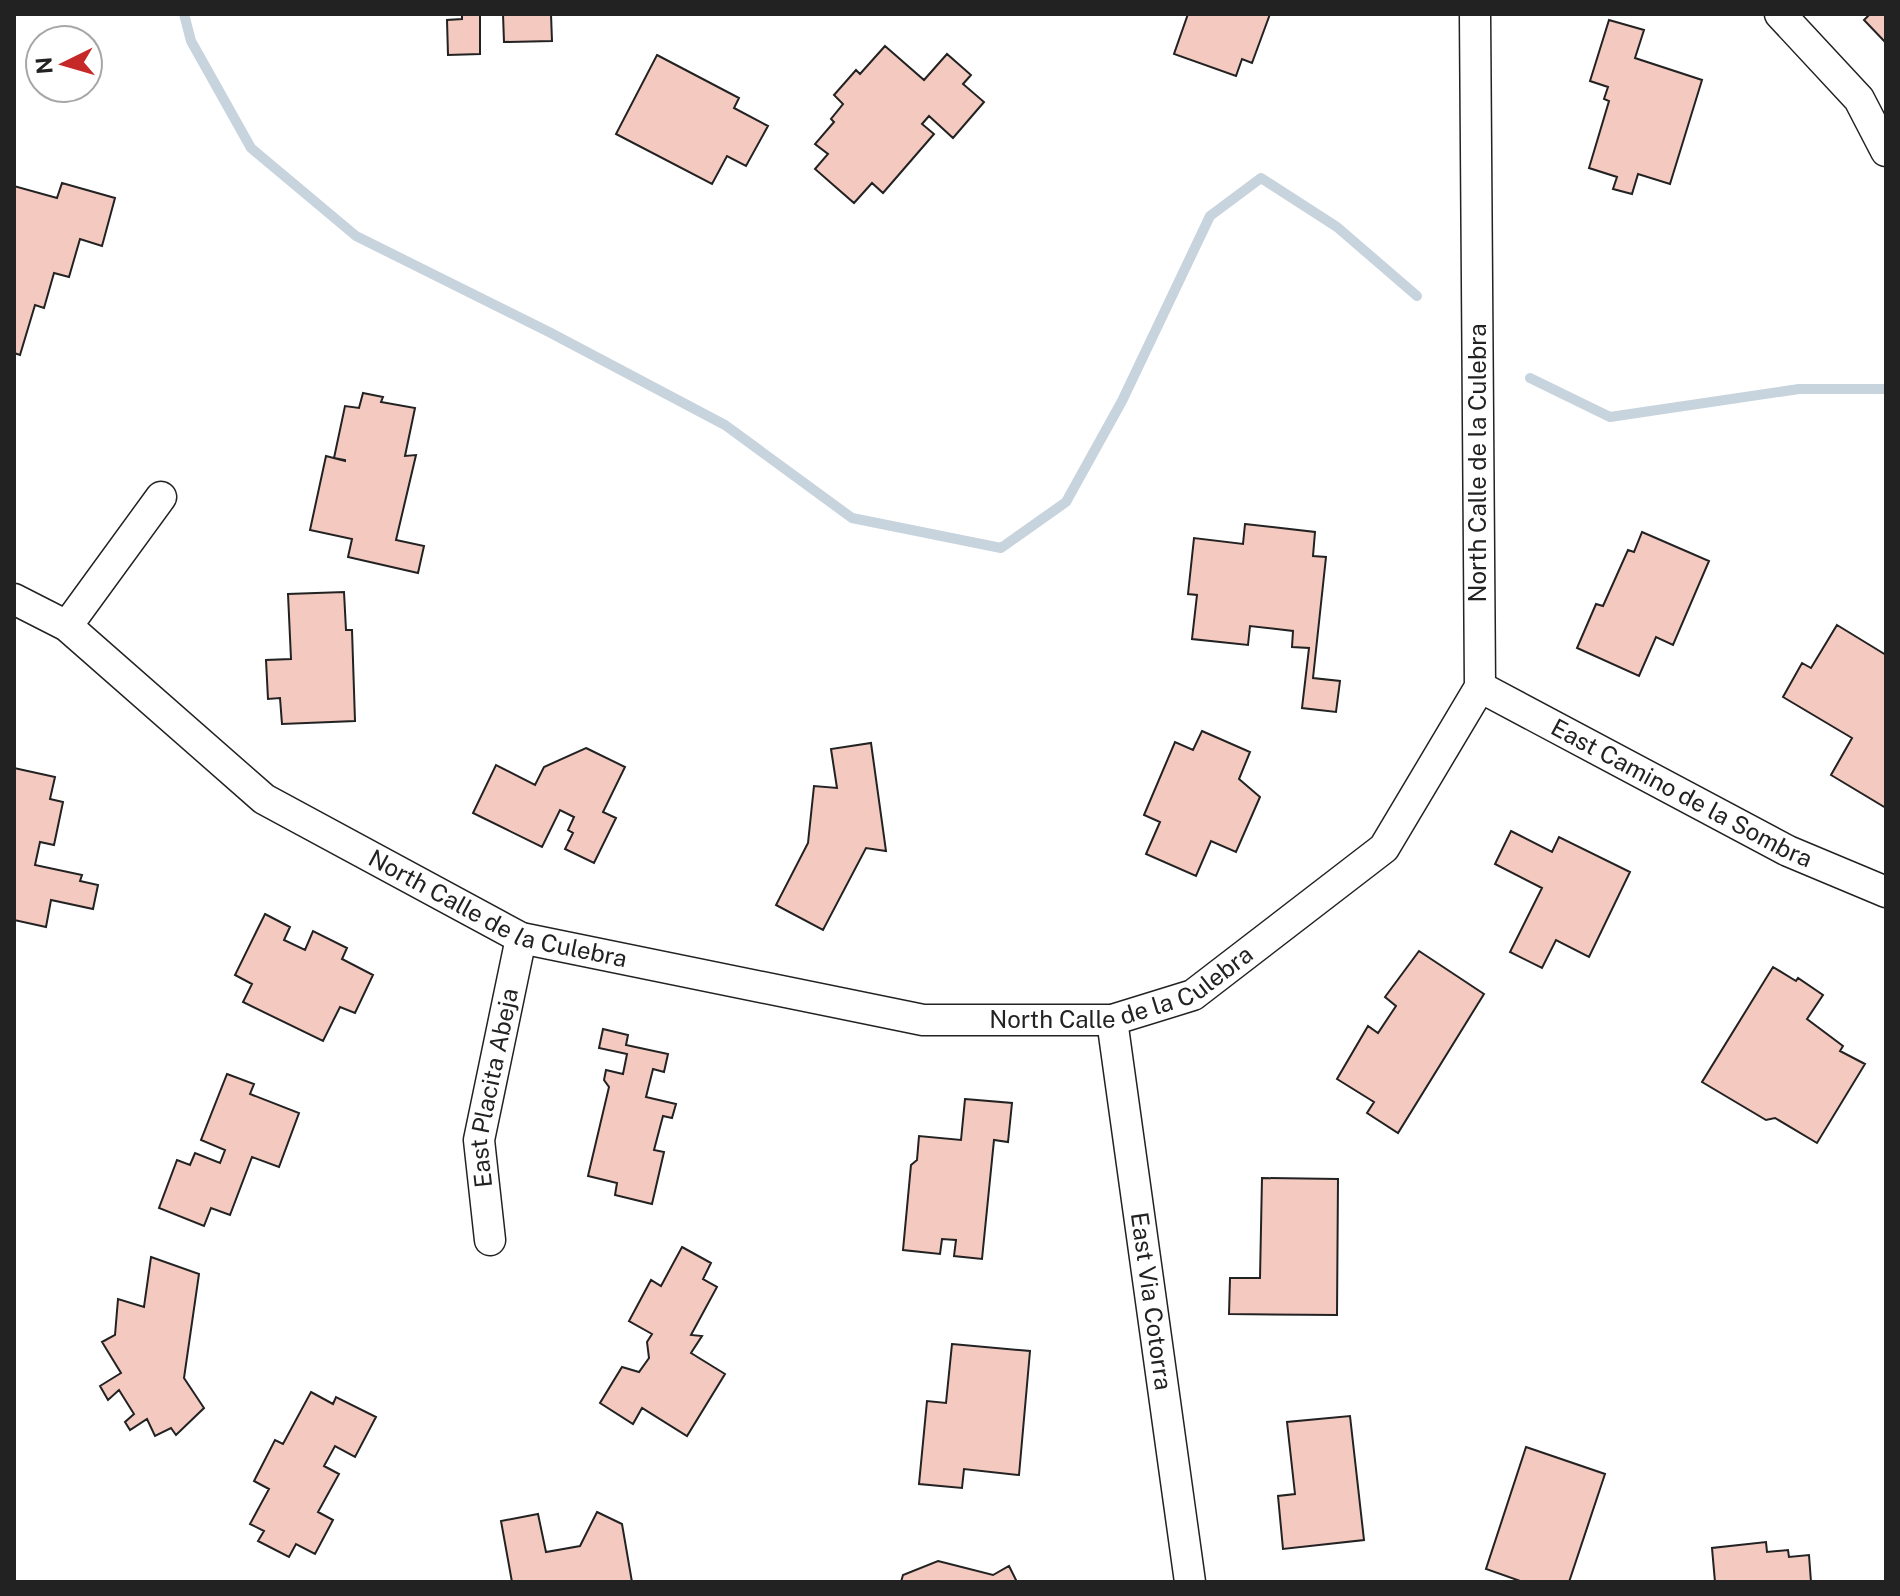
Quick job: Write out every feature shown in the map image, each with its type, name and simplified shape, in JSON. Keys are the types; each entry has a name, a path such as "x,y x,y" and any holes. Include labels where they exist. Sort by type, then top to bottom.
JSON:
{"street":[{"name":"North Calle de la Culebra","path":"14,599 67,626 264,799 521,938 923,1020 1112,1020 1193,995 1384,848 1480,687 1475,14"},
{"path":"1780,14 1859,99 1886,151"},
{"path":"67,626 161,497"},
{"name":"East Camino de la Sombra","path":"1480,687 1788,851 1886,892"},
{"name":"East Placita Abeja","path":"490,1240 479,1140 521,938"},
{"name":"East Via Cotorra","path":"1112,1020 1190,1582"}],"building":[{"path":"462,14 480,14 480,54 448,55 447,20 462,19"},
{"path":"503,14 551,14 552,41 504,42"},
{"path":"1188,14 1270,14 1252,63 1242,59 1236,76 1174,54"},
{"path":"1870,14 1886,14 1886,43 1864,20"},
{"path":"1609,20 1644,30 1635,58 1702,80 1670,184 1638,174 1632,194 1613,189 1617,177 1589,168 1609,101 1604,99 1608,87 1590,81"},
{"path":"885,46 924,80 947,54 971,75 963,84 984,102 953,138 929,116 922,124 934,134 883,193 872,183 854,203 815,169 828,154 815,144 834,122 831,119 843,104 834,95 856,70 860,74"},
{"path":"657,55 739,98 734,108 768,126 746,166 727,156 712,184 616,134"},
{"path":"62,183 115,198 102,246 80,239 69,277 54,273 44,308 35,305 20,355 14,353 14,186 57,198"},
{"path":"363,393 383,397 381,402 415,408 405,456 416,455 396,540 424,546 418,573 348,557 352,539 310,530 326,456 345,461 334,458 345,406 359,408"},
{"path":"1245,524 1315,532 1313,556 1326,557 1313,678 1340,681 1336,712 1302,708 1309,648 1292,647 1293,631 1250,626 1248,645 1192,639 1197,595 1188,594 1194,538 1243,544"},
{"path":"1642,532 1709,561 1673,645 1656,637 1639,676 1577,648 1596,604 1603,606 1628,550 1634,552"},
{"path":"344,592 346,630 352,630 355,721 282,724 280,698 268,699 266,660 291,659 288,594"},
{"path":"1837,625 1886,655 1886,808 1831,775 1852,738 1783,697 1802,663 1811,668"},
{"path":"1202,731 1250,752 1239,779 1260,797 1236,852 1211,841 1196,876 1146,854 1160,822 1144,815 1175,742 1193,750"},
{"path":"871,743 886,851 866,848 823,930 776,905 808,843 814,786 837,788 831,749"},
{"path":"586,748 625,767 603,812 616,818 594,863 565,849 573,833 568,830 574,817 560,810 542,847 473,813 496,765 535,785 544,767"},
{"path":"14,768 55,777 50,799 63,802 54,845 40,842 35,865 82,875 80,881 98,885 93,909 51,900 46,927 14,920"},
{"path":"1511,831 1552,852 1559,837 1630,872 1589,957 1556,940 1542,968 1510,952 1542,888 1495,864"},
{"path":"265,914 290,927 284,940 305,950 313,931 347,948 342,959 373,975 355,1013 340,1007 323,1041 243,1002 252,984 235,975"},
{"path":"1419,951 1484,994 1398,1133 1367,1113 1374,1102 1337,1079 1368,1026 1378,1033 1396,1006 1385,997"},
{"path":"1773,967 1796,981 1798,978 1823,995 1807,1019 1843,1046 1840,1051 1865,1064 1817,1143 1775,1118 1766,1120 1702,1082"},
{"path":"603,1029 628,1035 626,1045 668,1054 664,1072 653,1069 646,1097 676,1104 672,1118 663,1116 654,1150 664,1152 652,1204 615,1195 617,1183 588,1176 609,1087 604,1080 606,1070 623,1074 627,1054 599,1048"},
{"path":"227,1074 254,1084 250,1094 299,1113 279,1167 252,1157 230,1215 211,1208 204,1226 159,1208 177,1160 190,1165 195,1153 220,1163 225,1150 201,1140"},
{"path":"965,1099 1012,1103 1008,1142 994,1140 982,1259 954,1256 956,1240 942,1239 940,1254 903,1250 911,1165 917,1160 919,1136 961,1140"},
{"path":"1262,1178 1338,1179 1337,1315 1229,1314 1230,1278 1260,1278"},
{"path":"682,1247 711,1263 703,1279 717,1287 691,1335 702,1336 691,1353 725,1374 687,1436 642,1408 633,1424 600,1403 622,1367 639,1372 649,1358 647,1342 652,1334 629,1321 651,1280 661,1286"},
{"path":"151,1257 199,1274 184,1378 204,1408 176,1435 171,1428 155,1436 147,1419 130,1430 125,1422 134,1414 119,1390 108,1400 100,1386 121,1373 102,1342 115,1335 118,1299 144,1307"},
{"path":"952,1344 1030,1351 1019,1475 964,1469 962,1488 919,1484 927,1401 946,1403"},
{"path":"311,1392 333,1404 336,1397 376,1417 355,1457 335,1446 324,1466 339,1474 318,1512 333,1520 315,1554 296,1544 289,1557 258,1541 264,1531 250,1524 269,1489 254,1481 275,1440 283,1444"},
{"path":"1350,1416 1364,1540 1283,1549 1278,1496 1295,1494 1287,1422"},
{"path":"1526,1447 1605,1474 1569,1582 1523,1582 1486,1569"},
{"path":"597,1512 622,1524 632,1582 512,1582 501,1521 538,1514 546,1552 580,1546"},
{"path":"1766,1542 1767,1552 1788,1550 1789,1557 1809,1555 1811,1582 1715,1582 1712,1548"},
{"path":"938,1561 993,1575 1009,1566 1017,1582 901,1582 903,1575"}],"waterway":[{"path":"184,14 191,41 251,148 356,236 549,332 725,425 852,518 1001,548 1066,502 1122,401 1210,216 1261,178 1337,227 1417,296"},
{"path":"1530,378 1610,417 1799,389 1886,389"}]}
